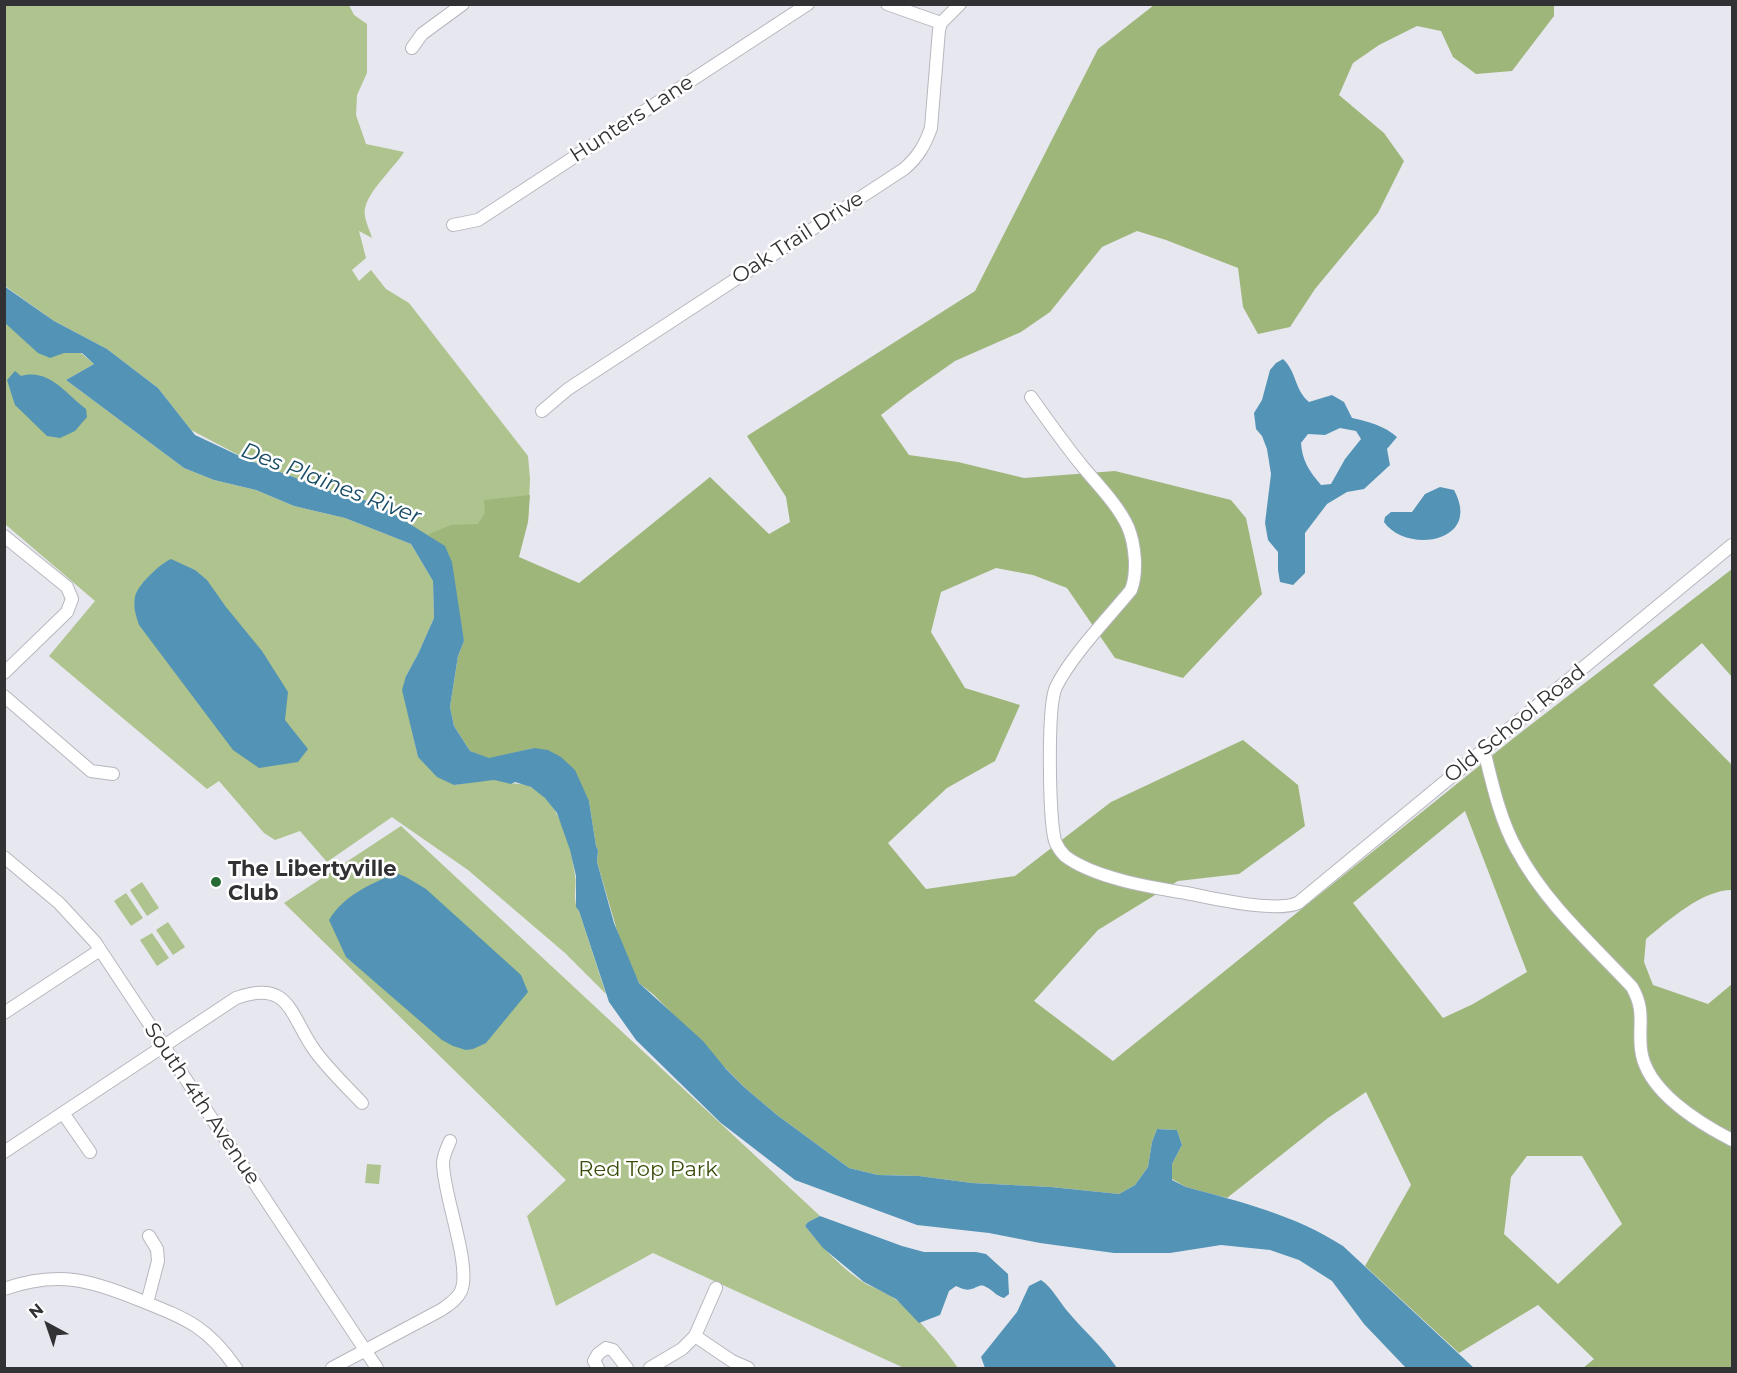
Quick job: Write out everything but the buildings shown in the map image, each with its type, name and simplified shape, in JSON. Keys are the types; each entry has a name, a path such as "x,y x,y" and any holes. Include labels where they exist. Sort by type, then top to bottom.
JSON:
{"street":[{"path":"412,48 422,34 464,4"},
{"name":"Hunters Lane","path":"453,225 478,220 808,4"},
{"path":"887,4 941,23 960,4"},
{"name":"Oak Trail Drive","path":"542,411 568,389 895,175 916,158 931,128 936,53 941,23"},
{"name":"Old School Road","path":"1031,397 1128,526 1134,564 1134,581 1131,590 1073,661 1055,689 1050,727 1055,840 1065,856 1096,872 1145,886 1250,904 1290,906 1298,903 1732,545"},
{"path":"4,536 67,587 71,593 71,605 68,612 4,673"},
{"path":"4,696 92,771 113,774"},
{"path":"1484,750 1491,781 1522,858 1563,916 1625,979 1638,997 1642,1011 1642,1060 1652,1079 1672,1100 1714,1131 1732,1140"},
{"name":"South 4th Avenue","path":"4,857 63,907 100,950 377,1368"},
{"path":"4,1013 100,950"},
{"path":"4,1152 236,998 261,992 274,994 292,1008 315,1050 362,1103"},
{"path":"63,1113 90,1152"},
{"path":"332,1368 441,1310 453,1302 461,1292 464,1269 445,1182 443,1161 450,1141"},
{"path":"147,1303 158,1261 157,1249 149,1236"},
{"path":"4,1289 52,1278 102,1285 187,1319 208,1334 236,1368"},
{"path":"659,1367 695,1336 716,1288"},
{"path":"695,1336 732,1362 748,1368"},
{"path":"598,1368 594,1361 598,1354 606,1348 613,1350 627,1368"}],"green space":[{"path":"4,5 349,5 354,15 367,24 367,73 357,95 356,115 366,144 404,152 368,200 365,216 372,238 359,231 366,258 352,270 359,281 371,270 386,289 409,303 528,456 530,479 528,522 452,562 376,503 336,493 248,460 191,430 158,388 107,349 54,321 5,286"},
{"path":"1154,5 1554,5 1554,16 1512,71 1476,74 1453,57 1441,31 1417,26 1379,45 1353,63 1339,95 1384,133 1404,161 1378,213 1315,289 1290,327 1258,334 1243,307 1238,268 1137,231 1102,247 1050,312 1021,332 955,361 881,415 909,455 958,462 1024,478 1115,471 1231,500 1246,518 1262,594 1183,678 1115,658 1067,588 1033,575 996,568 941,592 931,632 965,688 1020,705 995,761 947,788 888,843 926,889 1015,876 1111,802 1243,740 1298,785 1305,826 1239,874 1178,881 1098,930 1034,1001 1113,1061 1515,737 1732,569 1732,677 1702,643 1653,685 1732,765 1732,890 1721,891 1698,900 1665,923 1646,939 1644,962 1653,985 1708,1004 1732,984 1732,1368 1583,1368 1594,1359 1538,1305 1459,1353 1365,1266 1411,1185 1366,1092 1328,1118 1227,1198 1186,1187 1172,1179 1172,1164 1182,1145 1177,1130 1157,1129 1152,1142 1148,1167 1135,1185 1119,1194 1051,1187 972,1183 919,1176 878,1175 849,1168 777,1115 744,1087 654,995 639,983 621,944 597,862 598,850 589,801 534,748 489,759 470,751 454,726 450,707 458,656 464,641 429,534 451,525 478,524 485,513 484,500 530,495 528,522 519,557 579,583 710,477 769,534 790,522 786,497 747,436 975,291 1098,49","holes":["1465,811 1527,972 1473,1004 1443,1018 1353,903","1527,1156 1582,1156 1622,1224 1558,1284 1504,1234 1511,1177"]},
{"path":"5,323 41,345 60,351 81,353 94,364 66,380 184,468 214,480 256,490 294,506 345,518 411,544 433,581 434,618 406,676 418,757 454,785 495,780 523,784 541,794 550,803 562,825 571,851 576,903 606,994 565,953 468,870 392,817 327,862 300,831 275,840 264,833 219,781 207,789 49,656 95,601 5,524"},
{"name":"Red Top Park","path":"401,826 820,1216 805,1226 818,1242 857,1278 895,1299 911,1313 946,1351 958,1368 904,1368 653,1253 556,1306 527,1216 566,1180 284,903"},
{"path":"142,882 159,908 147,916 130,890"},
{"path":"126,893 143,918 131,926 114,901"},
{"path":"168,922 185,947 173,955 156,930"},
{"path":"152,933 169,958 157,966 140,940"},
{"path":"367,1164 381,1165 379,1184 365,1183"}],"water":[{"path":"4,286 54,321 107,349 158,388 195,435 248,460 336,493 376,503 445,546 452,562 464,641 458,656 450,707 454,726 470,751 489,758 534,748 548,750 561,757 575,770 589,801 598,850 597,862 614,923 639,983 703,1041 744,1087 777,1115 849,1168 878,1175 919,1176 972,1183 1051,1187 1119,1194 1135,1185 1148,1167 1152,1142 1157,1129 1177,1130 1182,1145 1172,1164 1172,1180 1186,1187 1287,1218 1343,1246 1474,1368 1406,1368 1364,1324 1332,1281 1299,1260 1270,1250 1221,1245 1170,1253 1114,1253 1040,1243 989,1233 917,1225 795,1180 721,1123 636,1040 609,1002 576,907 576,876 570,850 557,813 545,798 531,787 515,782 511,784 494,780 454,785 437,777 418,757 402,690 406,676 434,618 433,581 411,544 345,518 294,506 256,490 214,480 184,468 66,380 94,364 82,353 64,353 50,358 38,353 5,323"},
{"path":"1283,359 1288,364 1301,392 1309,402 1332,395 1344,402 1352,418 1370,422 1397,437 1387,449 1390,465 1364,489 1347,492 1327,504 1305,533 1305,573 1293,585 1280,582 1278,552 1268,540 1265,523 1271,474 1267,449 1262,436 1256,429 1254,413 1262,400 1270,370","holes":["1340,428 1356,431 1361,439 1345,459 1331,484 1321,485 1307,465 1301,443 1308,434 1325,435"]},
{"path":"15,371 21,376 31,374 40,376 56,384 86,409 87,417 75,431 60,438 47,436 15,405 7,380"},
{"path":"1440,487 1454,490 1460,508 1458,522 1450,532 1438,538 1423,540 1408,538 1395,532 1384,522 1385,517 1391,512 1412,512 1425,494"},
{"path":"171,559 195,570 207,580 262,651 288,692 285,720 308,749 298,762 259,768 233,750 139,625 134,601 137,592 150,575"},
{"path":"396,873 426,889 521,975 528,992 486,1043 466,1050 442,1040 346,957 329,920 350,897"},
{"path":"820,1216 924,1252 986,1254 1008,1274 1009,1294 1004,1298 984,1286 967,1290 956,1286 949,1291 940,1315 919,1323 896,1299 864,1282 823,1248 805,1226"},
{"path":"1041,1280 1117,1368 985,1368 981,1357 1017,1312 1029,1286"}],"place":[{"name":"The Libertyville Club","path":"216,882"}],"water label":[{"name":"Des Plaines River","path":"331,484"}]}
